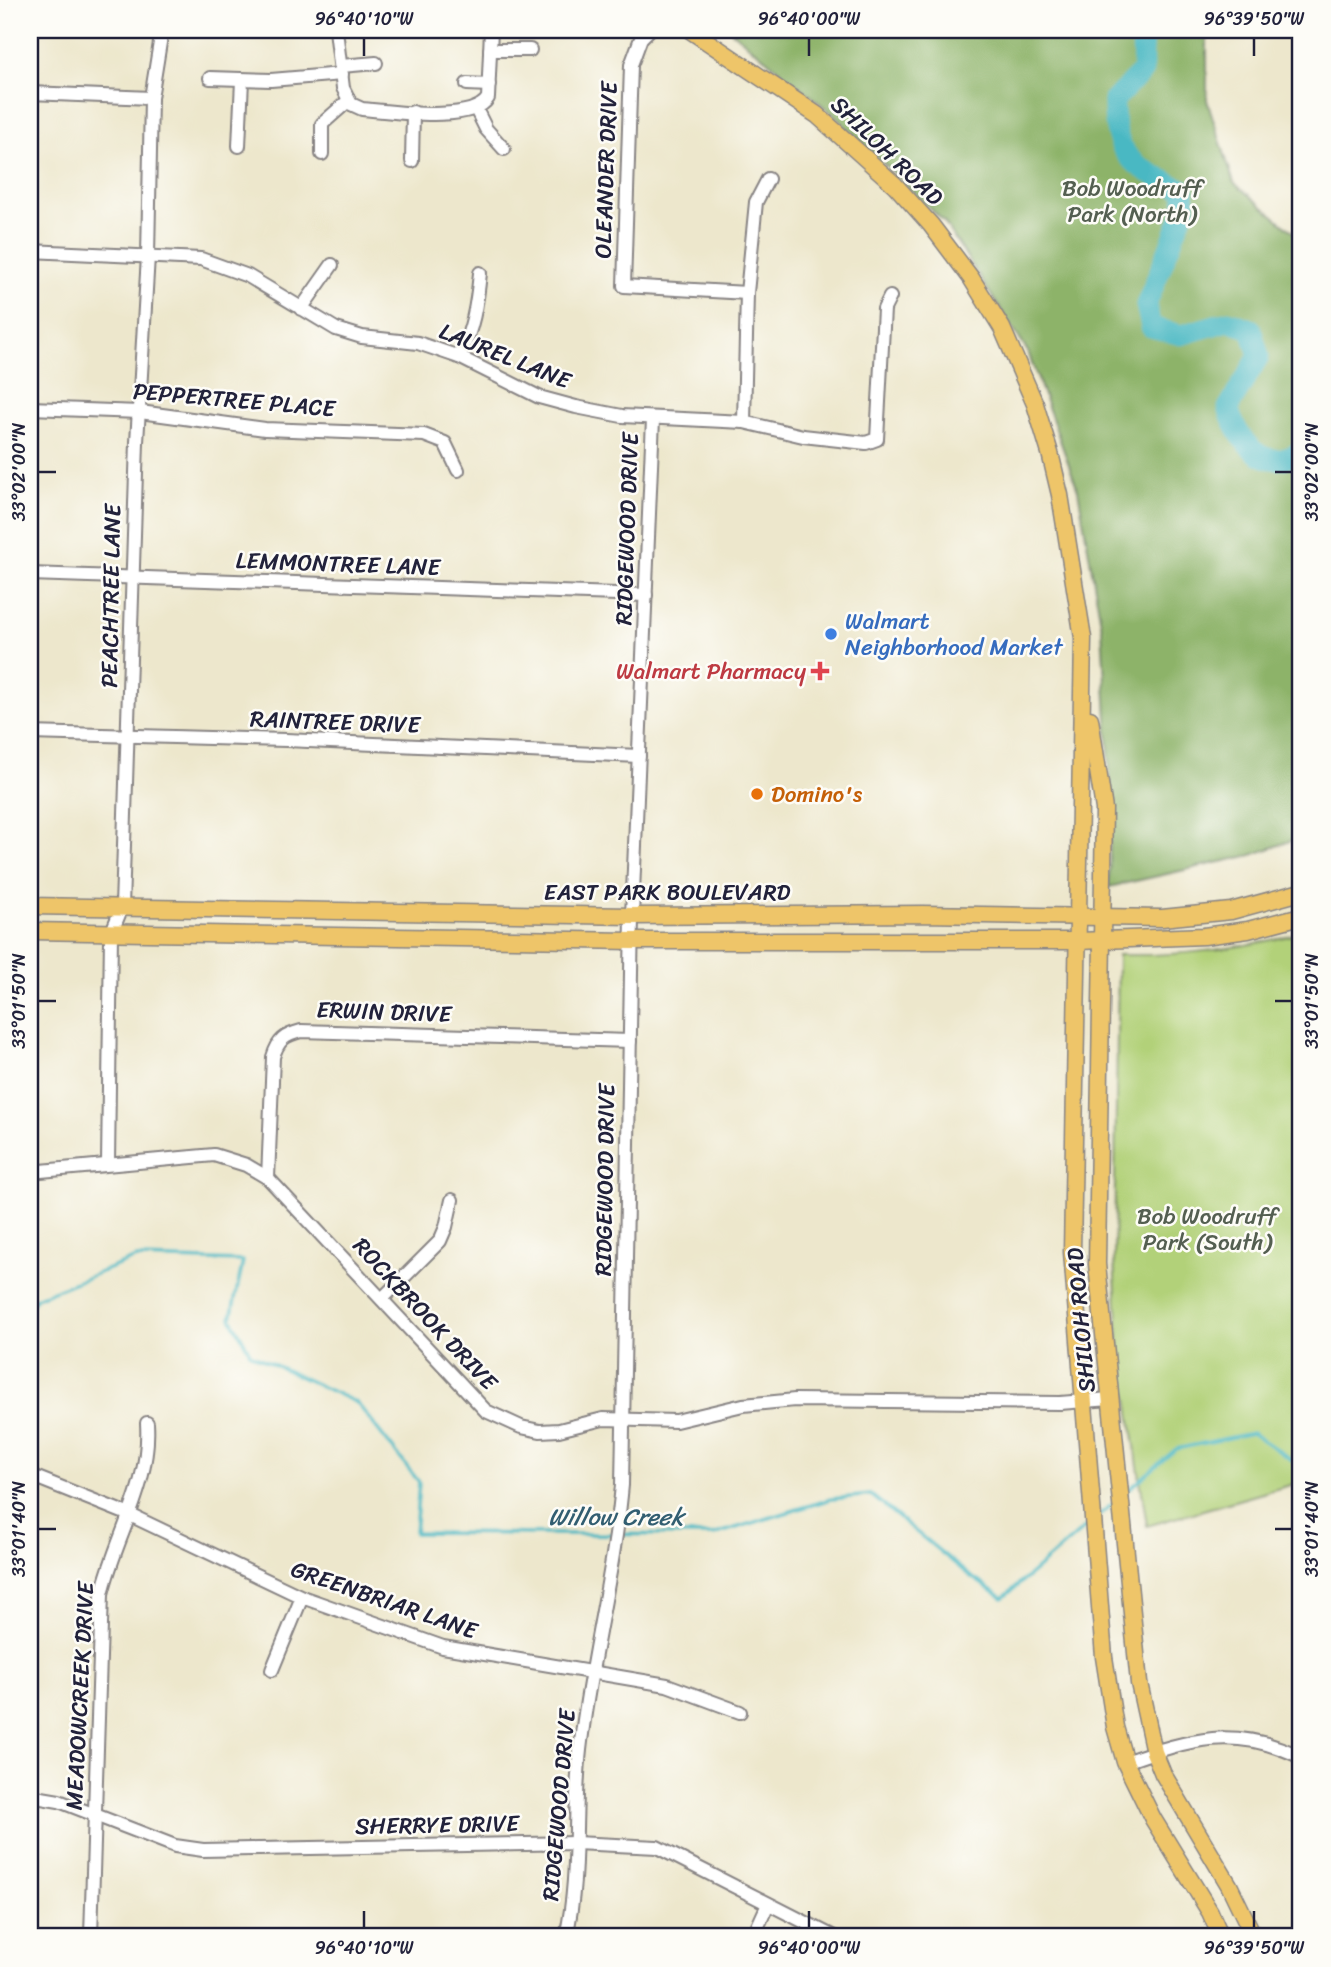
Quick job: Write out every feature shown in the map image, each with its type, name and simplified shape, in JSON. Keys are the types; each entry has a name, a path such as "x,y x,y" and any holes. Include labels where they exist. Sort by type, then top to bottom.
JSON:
{"main road":[{"name":"SHILOH ROAD","path":"690,30 817,114 895,185 971,278 1002,328 1022,373 1050,453 1060,495 1082,635 1080,917 1072,1242 1106,1671 1115,1727 1125,1762 1153,1819 1222,1937"},
{"name":"SHILOH ROAD","path":"1082,672 1104,809 1097,1264 1139,1683 1154,1752 1163,1774 1229,1885 1254,1937"},
{"name":"EAST PARK BOULEVARD","path":"30,906 632,916 1102,918 1209,915 1301,892"},
{"name":"EAST PARK BOULEVARD","path":"30,932 632,941 1079,941 1204,936 1248,930 1301,916"}],"street":[{"name":"PEACHTREE LANE","path":"108,1163 111,934 122,907 133,578 148,256 151,98 162,30"},
{"path":"336,30 348,101 362,109 461,113 485,103 489,85 491,30"},
{"name":"OLEANDER DRIVE","path":"649,30 641,38 631,65 624,286 747,293"},
{"path":"490,50 530,50"},
{"path":"210,78 243,79 341,70 376,63"},
{"path":"239,146 243,79"},
{"path":"467,84 489,85"},
{"path":"30,93 151,98"},
{"path":"323,155 322,124 348,101"},
{"path":"476,109 486,129 504,149"},
{"path":"412,161 413,112"},
{"path":"744,422 747,293 756,202 768,179"},
{"name":"LAUREL LANE","path":"30,251 201,259 229,267 336,329 362,337 418,343 459,357 539,397 576,407 653,419 744,422 803,436 866,443 877,439 884,309 890,297"},
{"path":"302,309 332,265"},
{"path":"459,357 470,335 480,273"},
{"name":"PEPPERTREE PLACE","path":"30,408 140,412 265,429 424,435 445,443 458,470"},
{"name":"RIDGEWOOD DRIVE","path":"566,1937 575,1894 580,1749 618,1528 622,1485 621,1419 632,916 653,419"},
{"name":"LEMMONTREE LANE","path":"30,574 646,595"},
{"name":"RAINTREE DRIVE","path":"30,733 129,738 286,740 639,756"},
{"name":"ERWIN DRIVE","path":"268,1178 273,1056 276,1044 286,1035 302,1031 629,1041"},
{"name":"ROCKBROOK DRIVE","path":"30,1172 214,1155 246,1164 268,1178 486,1411 504,1420 540,1431 559,1430 603,1419 677,1422 743,1405 795,1400 1110,1399"},
{"path":"382,1299 440,1241 452,1200"},
{"name":"MEADOWCREEK DRIVE","path":"91,1935 102,1594 110,1563 143,1479 149,1448 147,1423"},
{"name":"GREENBRIAR LANE","path":"30,1475 130,1515 302,1597 443,1647 667,1685 740,1712"},
{"path":"272,1670 302,1597"},
{"path":"1125,1762 1188,1740 1218,1736 1266,1743 1301,1757"},
{"name":"SHERRYE DRIVE","path":"30,1796 59,1801 175,1846 203,1850 575,1843 657,1847 834,1937"},
{"path":"753,1937 768,1904"}],"green space":[{"name":"Bob Woodruff Park (North)","path":"730,30 1207,30 1207,100 1234,183 1301,238 1301,837 1252,855 1109,887 1111,792 1102,629 1078,490 1028,352 944,222 832,113"},
{"name":"Bob Woodruff Park (South)","path":"1301,933 1301,1482 1147,1526 1119,1340 1114,1261 1118,955 1211,950"}],"waterway":[{"path":"1142,30 1143,71 1114,100 1118,136 1123,149 1140,167 1184,190 1185,208 1146,305 1151,327 1181,335 1228,321 1251,329 1259,356 1228,408 1246,443 1265,457 1288,458 1301,451"},
{"name":"Willow Creek","path":"30,1308 36,1298 136,1258 243,1261 231,1318 251,1354 357,1403 419,1482 415,1533 713,1535 831,1499 871,1495 970,1576 1003,1598 1088,1525"},
{"name":"Willow Creek","path":"1126,1492 1176,1449 1252,1433 1301,1466"},
{"name":"Willow Creek","path":"1099,1515 1115,1502"}],"place":[{"name":"Walmart Neighborhood Market","path":"831,634"},
{"name":"Walmart Pharmacy","path":"820,671"},
{"name":"Domino's","path":"757,794"}]}
